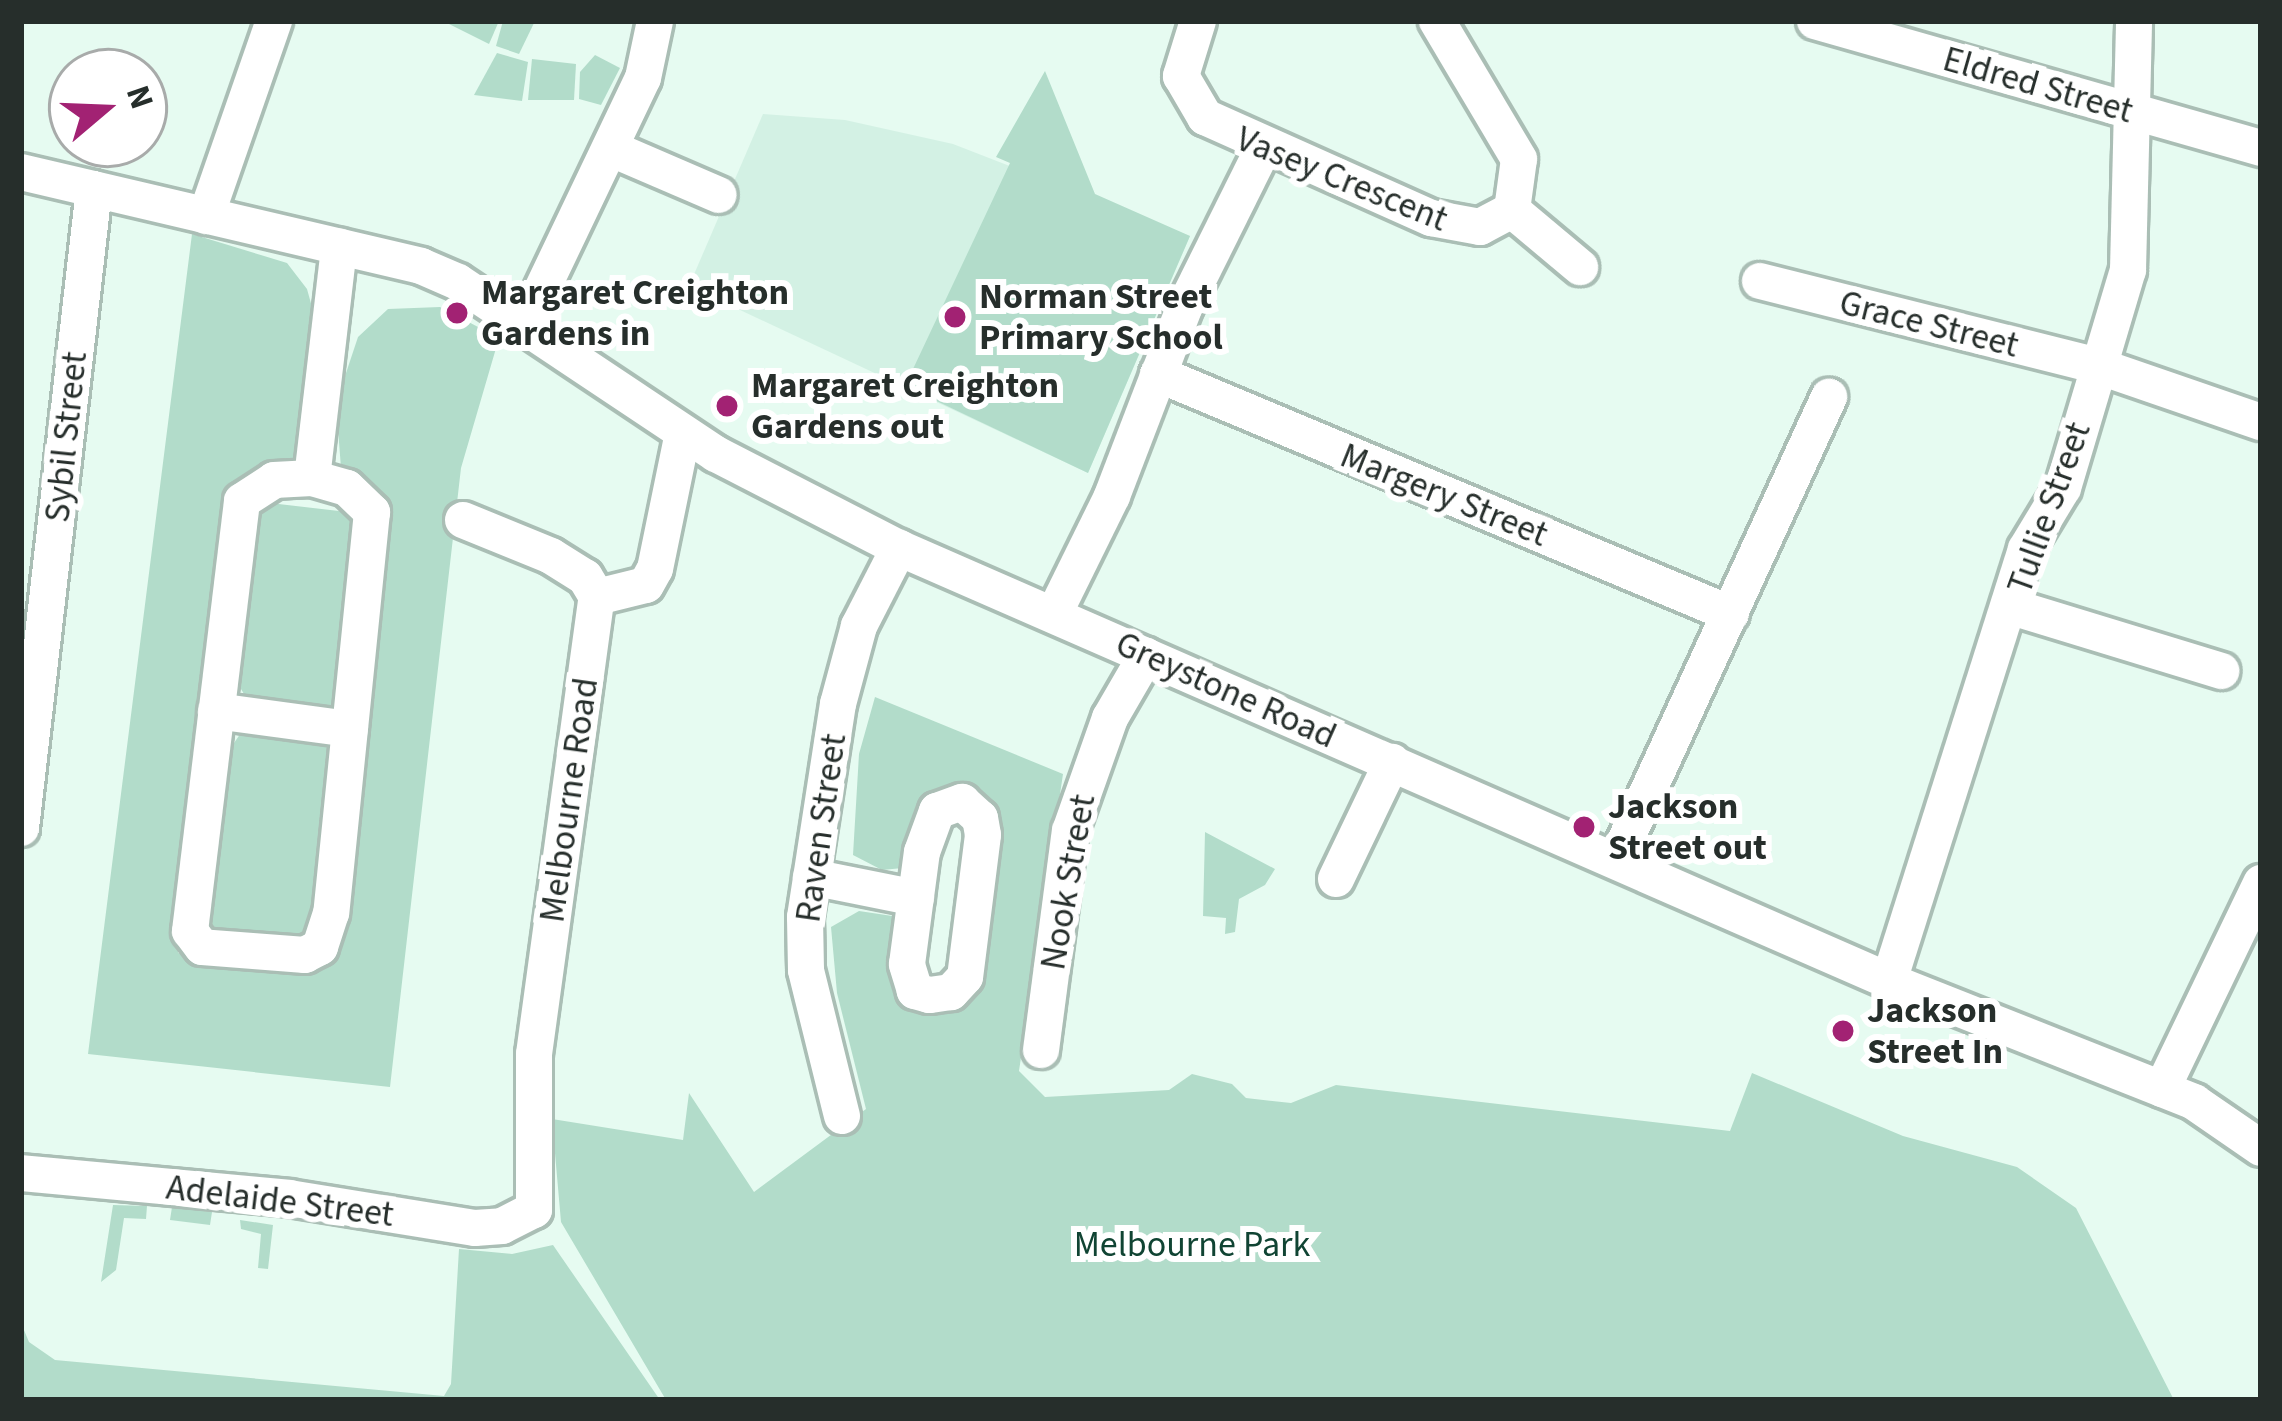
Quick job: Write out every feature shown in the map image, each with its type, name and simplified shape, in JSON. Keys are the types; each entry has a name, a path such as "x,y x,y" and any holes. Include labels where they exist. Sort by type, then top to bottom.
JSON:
{"street":[{"path":"206,216 274,21"},
{"path":"527,321 643,78 655,21"},
{"name":"Vasey Crescent","path":"1198,21 1181,76 1191,100 1225,131 1463,228 1494,224 1512,210"},
{"path":"1437,21 1514,140 1521,188 1512,210 1580,267"},
{"name":"Eldred Street","path":"1815,21 2261,148"},
{"name":"Tullie Street","path":"1889,981 2012,607 2026,549 2063,488 2132,247 2129,112 2134,21"},
{"path":"612,149 719,194"},
{"path":"1054,612 1112,496 1158,374 1263,149"},
{"name":"Greystone Road","path":"21,172 421,266 527,321 683,433 898,548 1054,612 1889,981 2162,1090 2261,1148"},
{"name":"Sybil Street","path":"22,816 94,189"},
{"path":"312,478 339,247"},
{"name":"Grace Street","path":"1760,281 2098,366 2261,422"},
{"name":"Margery Street","path":"1158,374 1731,614"},
{"path":"1616,861 1829,397"},
{"path":"463,520 551,556 585,577 597,597 646,585 655,569 683,433"},
{"path":"312,478 347,488 372,512 332,914 320,946 304,955 202,947 190,932 216,711 242,501 274,480 312,478"},
{"name":"Raven Street","path":"842,1116 806,970 811,877 859,626 898,548"},
{"name":"Melbourne Road","path":"534,1210 534,1054 597,597"},
{"path":"2012,607 2221,671"},
{"name":"Nook Street","path":"1041,1050 1070,831 1110,718 1145,656"},
{"path":"216,711 350,729"},
{"path":"1336,879 1392,762"},
{"path":"962,802 980,818 983,835 965,977 951,992 929,995 910,982 916,898 931,820 948,803 962,802"},
{"path":"811,877 916,898"},
{"path":"2162,1090 2261,884"},
{"name":"Adelaide Street","path":"21,1173 289,1198 475,1228 502,1226 534,1210"}],"shaded area":[{"name":"Norman Street Primary School","path":"763,114 845,120 953,144 1190,236 1088,473 689,286"}],"green space":[{"path":"443,21 499,21 489,44"},
{"path":"503,21 535,21 519,54 496,46"},
{"path":"497,53 528,62 522,101 474,95"},
{"path":"595,55 620,68 601,105 579,99 580,72"},
{"path":"532,59 576,64 574,100 528,100"},
{"path":"1045,71 1095,194 1190,236 1088,473 905,386 1010,163 996,157"},
{"path":"192,234 287,263 307,289 317,325 306,448 293,463 261,472 178,953 274,969 321,955 387,506 341,468 336,403 358,337 388,309 440,307 499,338 461,468 390,1087 88,1054"},
{"path":"270,503 356,513 339,695 325,715 332,764 317,901 302,944 211,931 206,924 225,756 245,727 247,699 235,679 253,513"},
{"name":"Melbourne Park","path":"875,697 1063,774 1019,1071 1045,1097 1169,1090 1192,1074 1232,1084 1246,1098 1291,1103 1336,1085 1730,1131 1752,1073 1903,1136 2017,1167 2076,1208 2174,1400 666,1400 561,1222 552,1119 683,1140 689,1093 754,1192 866,1109 837,993 831,927 859,911 899,917 903,941 946,1006 973,800 913,867 882,870 853,855 859,754"},
{"path":"1205,832 1275,869 1265,885 1239,899 1235,932 1225,934 1226,918 1203,916"},
{"path":"113,1205 147,1206 146,1219 124,1218 116,1270 101,1282"},
{"path":"172,1207 212,1212 210,1225 170,1220"},
{"path":"240,1220 273,1225 268,1269 258,1268 261,1234 241,1229"},
{"path":"553,1245 660,1400 21,1400 21,1323 29,1342 55,1360 444,1396 451,1384 459,1249 512,1254"}],"place":[{"name":"Margaret Creighton Gardens in","path":"457,313"},
{"name":"Norman Street Primary School","path":"955,317"},
{"name":"Margaret Creighton Gardens out","path":"727,406"},
{"name":"Jackson Street out","path":"1584,827"},
{"name":"Jackson Street In","path":"1843,1031"}]}
